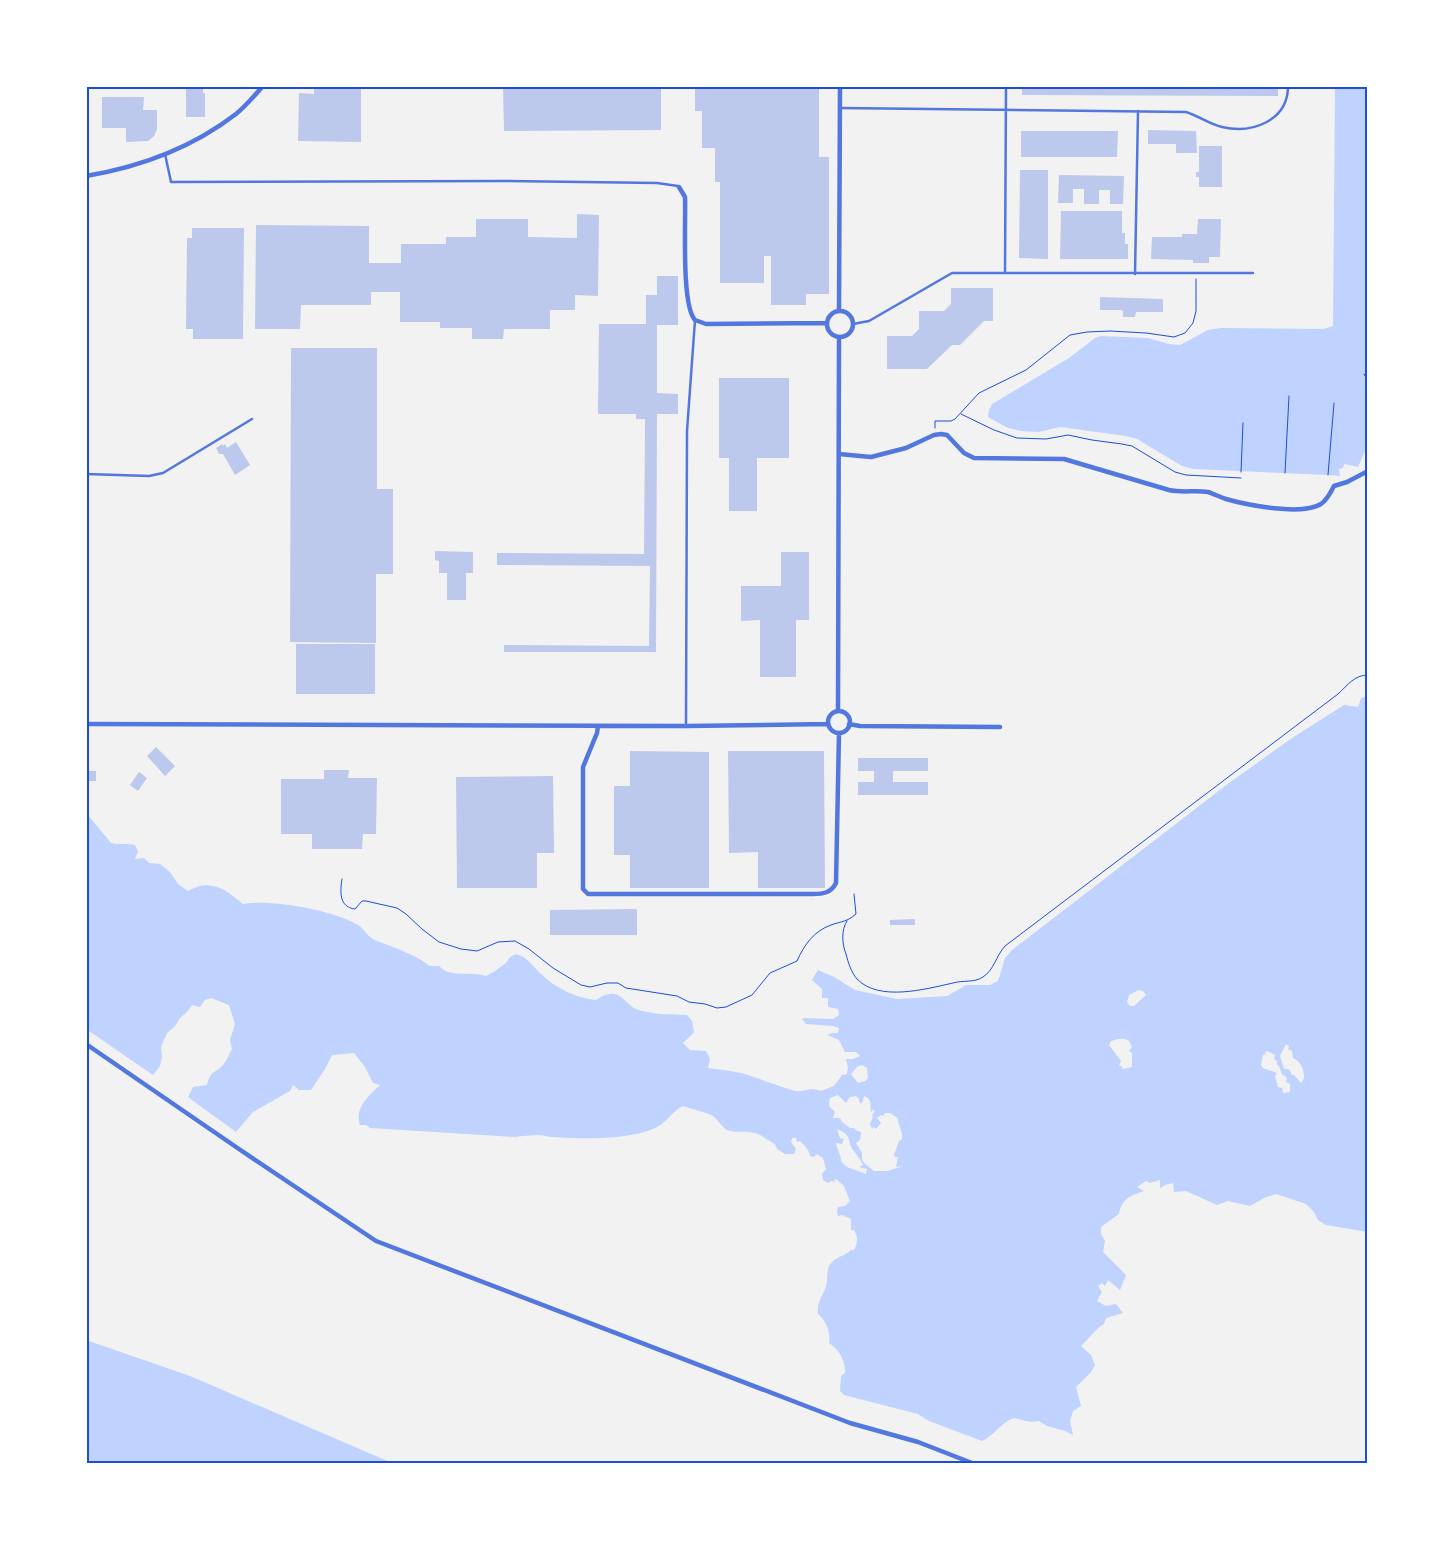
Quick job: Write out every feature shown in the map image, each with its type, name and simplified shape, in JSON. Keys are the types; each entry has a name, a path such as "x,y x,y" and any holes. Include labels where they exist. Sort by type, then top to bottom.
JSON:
{"street":[{"path":"86,176 108,172 165,154 199,138 237,113 263,86"},
{"path":"839,310 840,86"},
{"path":"679,187 685,196 687,290 690,311 695,320 706,324 826,323"},
{"path":"839,310 848,313 853,324 849,334 839,337 830,333 826,323 830,314 839,310"},
{"path":"838,711 839,337"},
{"path":"839,454 871,457 906,448 934,435 947,436 964,453 974,458 1064,459 1169,490 1208,492 1232,500 1287,509 1307,508 1320,504 1334,486 1347,482 1368,471"},
{"path":"838,711 847,715 849,724 846,730 838,733 832,730 828,724 830,715 838,711"},
{"path":"86,724 686,726 828,724"},
{"path":"849,724 860,726 1000,728"},
{"path":"598,726 583,767 583,889 588,894 813,894 828,892 834,888 836,883 838,733"},
{"path":"86,1044 236,1148 376,1241 850,1423 918,1442 972,1463"}],"lane":[{"path":"1005,273 1006,86"},
{"path":"840,108 1186,112 1220,127 1252,128 1267,122 1278,113 1286,100 1288,86"},
{"path":"1135,274 1138,111"},
{"path":"165,154 171,182 657,183 679,187"},
{"path":"853,324 869,321 952,273 1253,273"},
{"path":"686,726 687,431 695,320"},
{"path":"86,474 149,476 163,473 252,419"}],"path":[{"path":"934,435 935,422 951,421 979,393 1026,370 1070,335 1110,330 1146,332 1174,337 1185,333 1193,323 1196,311 1195,273"},
{"path":"1364,374 1368,381"},
{"path":"1285,473 1289,396"},
{"path":"1328,475 1334,403"},
{"path":"960,414 1016,438 1046,439 1068,435 1122,444 1132,446 1175,472 1186,475 1241,478"},
{"path":"1241,472 1243,423"},
{"path":"854,894 857,911 844,925 843,934 846,956 856,978 870,987 887,991 908,992 954,982 979,979 991,970 998,953 1005,946 1338,694 1352,679 1360,675 1368,675"},
{"path":"342,879 340,892 342,901 347,906 356,909 362,901 366,901 397,908 439,942 470,951 477,951 498,942 515,941 524,945 558,971 581,985 590,987 607,983 618,983 626,988 677,996 689,1002 717,1008 726,1007 752,995 770,973 797,961 804,946 817,933 832,925 847,921"}],"water":[{"path":"1335,86 1368,86 1368,444 1358,467 1344,464 1343,468 1339,469 1340,476 1193,469 1182,466 1137,439 1126,436 1060,427 1039,432 1021,431 1008,428 988,417 992,404 1069,358 1095,338 1101,336 1148,338 1180,345 1208,330 1221,328 1324,329 1333,326"},
{"path":"1368,696 1368,1232 1326,1225 1318,1220 1314,1212 1306,1204 1276,1194 1250,1206 1228,1201 1217,1205 1186,1191 1174,1192 1173,1183 1160,1188 1160,1180 1150,1183 1146,1181 1137,1187 1144,1191 1124,1201 1119,1214 1101,1227 1101,1234 1105,1241 1103,1252 1126,1275 1120,1290 1108,1280 1105,1286 1102,1283 1098,1286 1102,1292 1097,1301 1106,1306 1116,1304 1123,1313 1106,1318 1104,1324 1081,1346 1091,1355 1095,1365 1091,1372 1076,1387 1081,1406 1073,1411 1070,1421 1073,1435 1047,1426 1039,1421 1031,1422 1014,1418 982,1441 929,1421 918,1414 844,1395 840,1391 841,1376 845,1373 843,1360 839,1352 829,1343 827,1327 818,1314 818,1309 826,1286 829,1267 836,1259 854,1250 857,1237 854,1230 851,1230 851,1219 842,1215 838,1216 838,1207 845,1206 850,1201 844,1186 836,1179 834,1180 835,1182 831,1181 828,1183 823,1180 822,1174 826,1169 823,1158 817,1154 814,1157 810,1156 806,1148 800,1141 797,1142 796,1138 792,1138 791,1142 796,1149 794,1154 785,1154 777,1149 775,1144 758,1134 727,1130 713,1116 683,1106 653,1129 642,1133 604,1138 565,1138 538,1135 515,1137 370,1128 366,1125 360,1125 359,1113 364,1103 380,1085 373,1083 365,1067 354,1053 332,1055 311,1090 299,1090 293,1085 290,1091 253,1112 236,1132 188,1097 193,1087 207,1085 212,1074 224,1063 232,1049 230,1040 235,1024 229,1005 211,998 205,1000 200,1007 192,1005 167,1033 161,1047 162,1057 160,1066 153,1075 86,1029 86,816 88,815 111,843 135,845 138,851 135,859 144,858 149,863 160,864 170,872 178,884 188,891 196,887 211,885 224,890 243,904 285,904 318,910 358,925 375,940 410,954 430,966 439,966 444,970 454,973 486,976 516,954 526,959 556,986 580,997 596,1000 614,994 642,1011 687,1015 692,1021 694,1032 683,1043 690,1050 706,1051 710,1059 708,1068 746,1074 795,1091 813,1089 821,1091 834,1086 842,1075 847,1074 846,1059 860,1056 856,1052 845,1052 839,1040 827,1035 838,1033 839,1028 806,1024 802,1019 833,1019 839,1015 838,1009 828,1007 828,998 822,998 822,989 812,980 818,970 855,990 897,999 947,996 966,985 990,985 998,981 1005,958 1012,950 1229,783 1292,738 1344,705 1358,707 1361,698","holes":["1139,990 1143,991 1146,995 1134,1006 1130,1006 1127,1002 1129,995","1118,1039 1129,1041 1132,1047 1129,1051 1132,1053 1132,1067 1123,1069 1119,1066 1121,1061 1109,1045 1111,1041","1286,1044 1289,1046 1288,1049 1292,1051 1293,1058 1302,1067 1304,1079 1301,1083 1292,1075 1289,1069 1284,1069 1280,1056","1267,1051 1275,1055 1274,1059 1277,1061 1277,1065 1282,1074 1287,1078 1286,1082 1290,1084 1290,1092 1283,1093 1282,1088 1278,1087 1275,1076 1277,1073 1263,1068 1261,1065 1263,1055 1266,1054 1265,1052","862,1065 867,1068 868,1078 858,1083 851,1074 857,1067","838,1095 846,1103 850,1097 856,1096 860,1104 864,1096 869,1100 871,1112 875,1111 870,1124 872,1129 874,1127 876,1129 881,1123 877,1118 885,1113 890,1113 898,1118 902,1139 899,1141 894,1155 898,1157 896,1167 902,1166 888,1171 874,1171 864,1163 862,1153 856,1143 860,1140 861,1132 850,1128 840,1118 833,1118 835,1112 829,1106 830,1098","837,1129 848,1136 851,1147 863,1165 859,1167 867,1169 866,1174 847,1167 841,1161 836,1143 842,1144 844,1139 840,1138"]},
{"path":"86,1340 190,1376 392,1463 86,1463"}],"building":[{"path":"314,86 361,86 361,142 298,141 299,93 314,94"},
{"path":"503,86 661,86 661,130 504,131"},
{"path":"695,86 819,86 819,157 829,157 829,294 806,294 806,305 771,305 771,256 764,256 764,283 720,283 720,182 715,182 715,148 702,148 702,111 695,111"},
{"path":"1022,86 1278,86 1278,96 1022,95"},
{"path":"186,88 203,88 203,93 205,93 205,117 186,117"},
{"path":"102,97 144,97 143,110 157,110 157,129 154,136 148,141 126,142 126,128 102,128"},
{"path":"1148,130 1196,131 1197,153 1176,153 1176,144 1148,144"},
{"path":"1021,131 1118,131 1117,157 1021,157"},
{"path":"1199,146 1222,146 1222,187 1199,187 1199,177 1196,177 1196,172 1199,172"},
{"path":"1020,170 1048,170 1048,259 1019,258"},
{"path":"1059,175 1124,176 1123,204 1110,204 1110,190 1099,190 1099,204 1084,204 1084,189 1073,189 1073,203 1058,203"},
{"path":"1061,211 1122,211 1122,233 1125,233 1125,244 1128,244 1128,259 1060,259"},
{"path":"577,214 599,215 598,296 575,295 575,310 550,310 550,329 504,329 503,339 472,339 472,328 440,328 440,322 400,322 400,292 371,292 371,305 301,305 300,329 255,329 256,225 369,226 369,263 401,263 401,244 446,244 446,237 476,237 476,219 528,219 528,237 577,238"},
{"path":"1198,219 1221,219 1220,257 1209,257 1209,263 1193,263 1193,260 1151,259 1152,237 1182,237 1182,234 1197,234"},
{"path":"192,228 244,228 243,339 193,339 193,329 186,329 187,238 192,238"},
{"path":"657,276 678,276 678,325 657,325 657,393 678,394 678,414 657,414 656,652 504,652 504,645 649,646 650,566 497,565 497,553 644,554 645,419 636,419 636,414 598,414 599,324 646,324 646,295 657,295"},
{"path":"951,288 993,288 993,321 984,321 960,345 952,345 927,369 887,369 887,336 912,336 919,329 919,311 944,311 951,304"},
{"path":"1100,297 1163,299 1163,312 1136,312 1135,317 1123,317 1123,311 1121,310 1100,310"},
{"path":"291,348 377,348 377,489 393,489 393,574 376,574 376,643 290,642"},
{"path":"719,378 789,378 789,458 757,458 757,511 729,511 729,458 719,458"},
{"path":"236,442 250,465 235,475 223,454 219,454 216,448 225,444 227,448"},
{"path":"435,551 473,552 473,573 466,573 466,600 447,600 447,573 439,573 439,561 435,560"},
{"path":"781,552 809,552 809,620 796,620 796,677 760,677 760,620 741,621 741,586 781,586"},
{"path":"296,644 375,644 375,694 296,694"},
{"path":"156,747 175,766 165,776 147,756"},
{"path":"630,751 709,752 709,888 630,888 630,855 614,855 614,786 630,786"},
{"path":"728,751 824,751 825,888 758,888 758,852 729,853"},
{"path":"858,758 928,758 928,771 893,771 893,782 928,782 928,795 858,795 858,782 874,782 874,771 858,771"},
{"path":"324,770 349,770 348,778 377,778 376,834 363,834 362,849 312,849 312,834 281,834 281,779 324,779"},
{"path":"86,771 96,771 96,781 86,781"},
{"path":"139,772 147,778 138,791 130,785"},
{"path":"553,776 554,853 537,853 537,888 457,888 456,777"},
{"path":"637,909 637,935 550,935 550,910"},
{"path":"915,919 915,925 890,925 890,920"}]}
